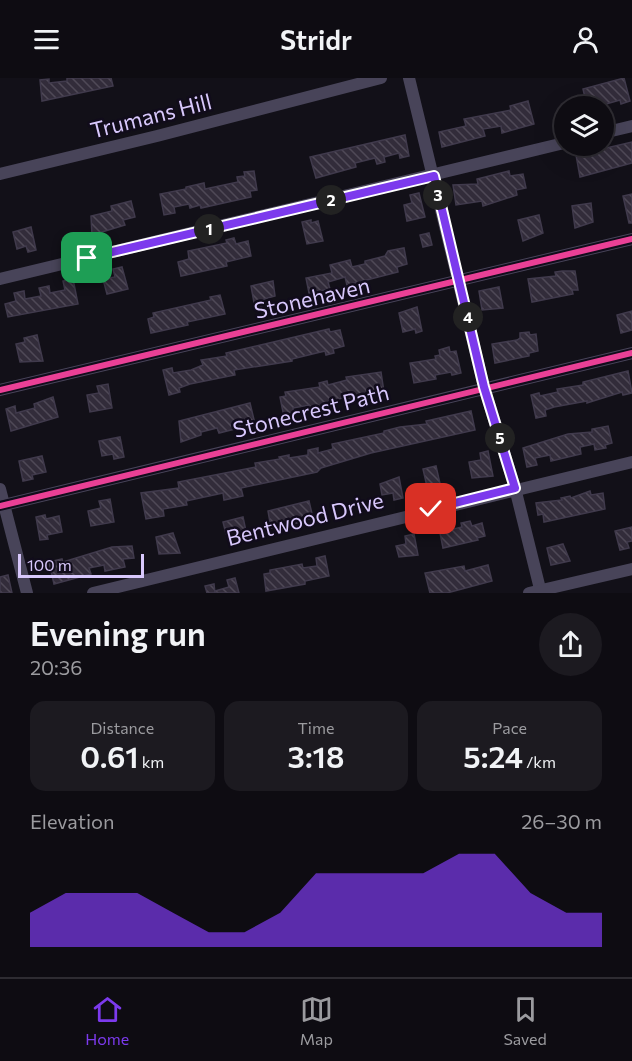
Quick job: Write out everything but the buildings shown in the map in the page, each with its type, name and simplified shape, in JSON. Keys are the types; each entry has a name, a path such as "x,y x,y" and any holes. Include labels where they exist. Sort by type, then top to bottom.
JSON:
{"street":[{"name":"Trumans Hill","path":"0,174 381,78"},
{"path":"409,78 484,387 515,488 537,592 632,569"},
{"path":"614,130 632,126"},
{"path":"0,279 554,146"},
{"name":"Stonehaven","path":"0,390 632,239"},
{"name":"Stonecrest Path","path":"2,505 632,353"},
{"name":"Bentwood Drive","path":"93,593 515,488 632,462"},
{"path":"0,489 2,505 27,593"}],"cycle path":[{"path":"0,390 632,239"},
{"path":"0,506 632,353"}],"route":[{"path":"87,258 434,176 484,387 515,488 431,509"}]}
